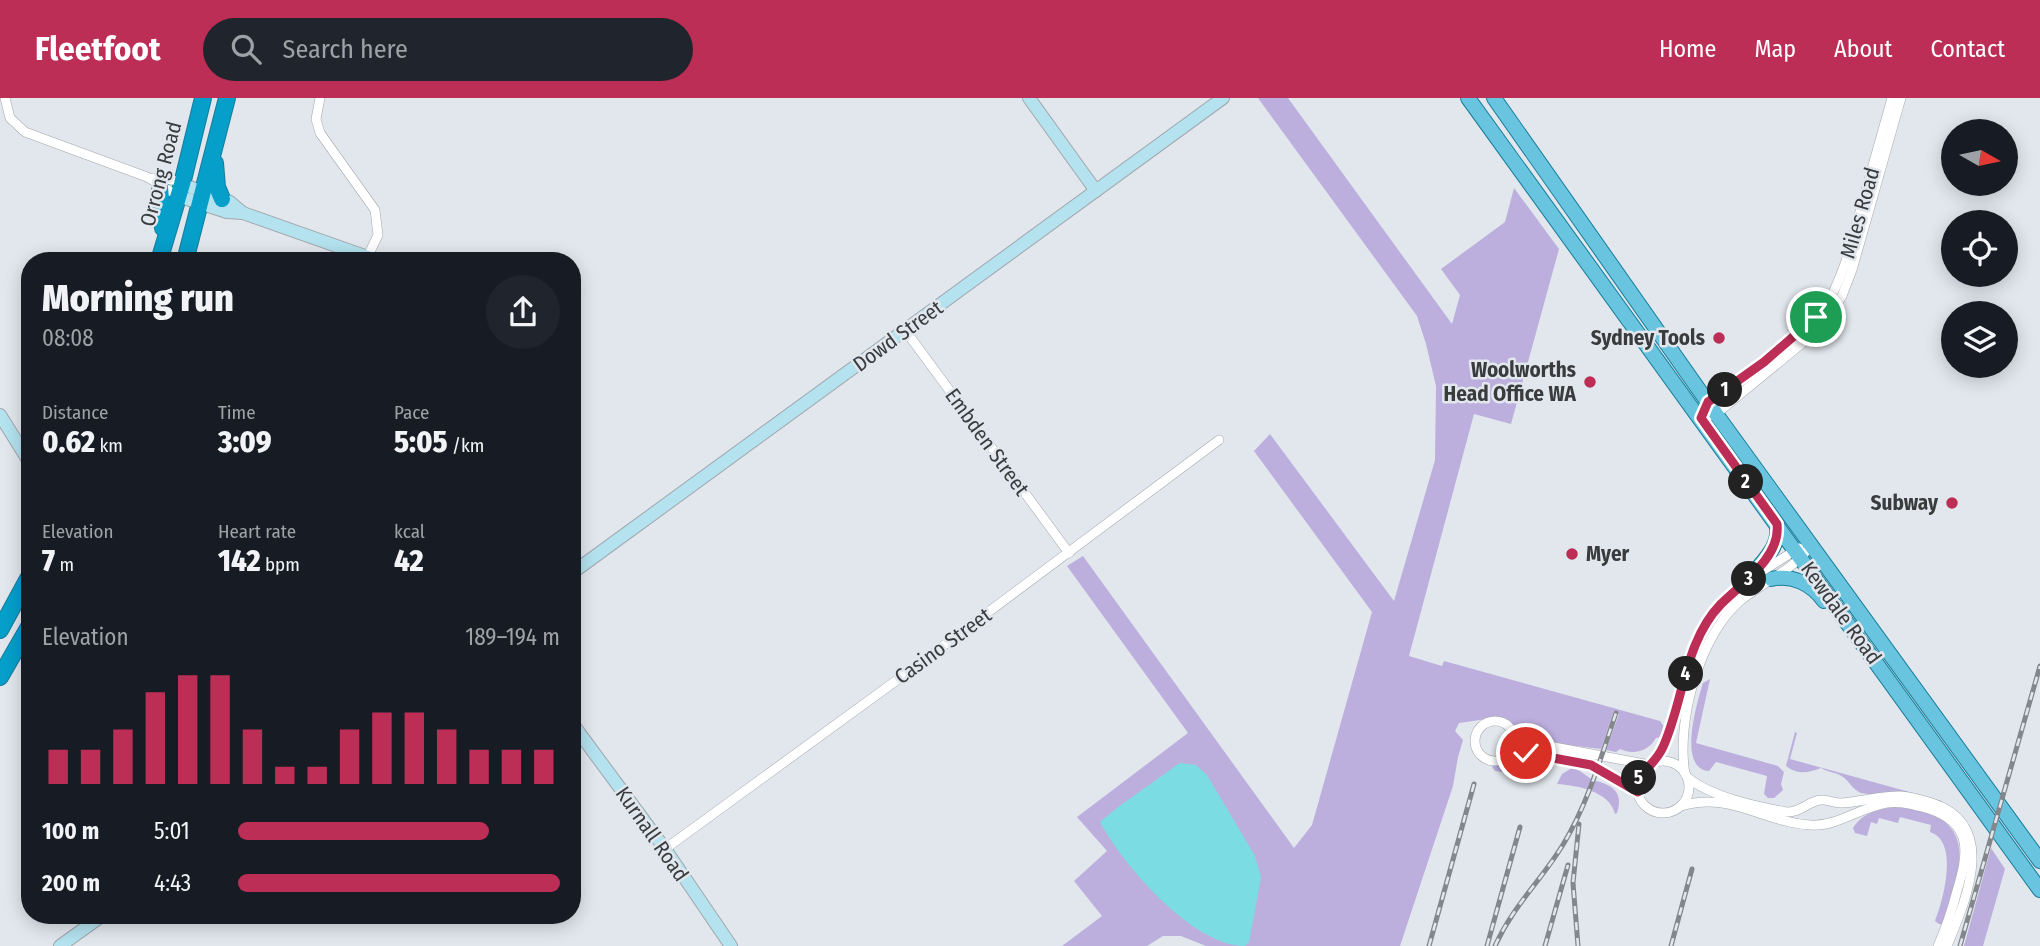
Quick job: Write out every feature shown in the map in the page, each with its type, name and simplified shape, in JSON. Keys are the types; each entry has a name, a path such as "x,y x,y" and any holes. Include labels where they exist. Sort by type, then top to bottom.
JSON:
{"highway":[{"name":"Orrong Road","path":"161,252 203,98"},
{"path":"187,252 227,98"},
{"path":"214,154 217,187 222,199"},
{"path":"154,182 163,206 161,252"},
{"path":"0,630 21,592"},
{"path":"0,677 21,641"}],"main road":[{"name":"Kewdale Road","path":"1468,98 2040,890"},
{"name":"Kewdale Road","path":"1494,98 1712,408 2040,861"},
{"path":"1598,276 1612,266"},
{"path":"1746,583 1773,548 1778,536 1777,524"},
{"path":"1771,579 1783,577 1804,583 1850,626"}],"street":[{"path":"5,98 10,118 25,132 202,198 227,212 243,213"},
{"path":"320,98 316,119 320,133 375,210 378,235 374,252"},
{"path":"1029,98 1096,191"},
{"name":"Dowd Street","path":"581,566 1223,98"},
{"name":"Miles Road","path":"1701,418 1816,317 1837,287 1892,98"},
{"name":"Miles Road","path":"1712,408 1815,332 1832,314 1842,296 1855,259 1901,98"},
{"path":"154,182 173,180 180,190"},
{"path":"202,198 222,199 243,213 356,252"},
{"name":"Embden Street","path":"905,330 1069,553"},
{"path":"0,415 21,449"},
{"name":"Casino Street","path":"665,849 1219,440"},
{"path":"1811,545 1746,583 1716,609 1687,668 1671,726 1652,764 1640,776 1638,792 1643,803 1656,812 1664,813 1701,801 1718,801 1815,825 1889,803 1909,804 1941,814 1952,821 1960,831 1965,842 1966,855 1951,913 1938,946"},
{"path":"1681,806 1689,792 1682,747 1684,726 1707,646 1714,631 1731,609 1771,579 1798,553"},
{"path":"1638,792 1607,772 1582,763 1536,753 1493,761 1483,757 1476,748 1475,737 1481,727 1492,721 1503,723 1512,731 1538,744 1652,764 1668,761 1675,764 1698,786 1711,792 1786,812 1797,812 1821,800 1841,803 1892,796 1913,797 1949,810 1959,818 1969,834 1973,857 1962,904 1947,946"},
{"path":"1507,757 1515,742 1512,731"},
{"name":"Kurnall Road","path":"581,735 665,849 731,946"},
{"path":"60,946 91,924"}],"shaded area":[{"path":"1258,98 1288,98 1452,324 1460,295 1441,269 1505,222 1514,188 1559,249 1511,424 1474,414 1409,656 1442,666 1444,661 1660,721 1665,728 1661,737 1656,738 1645,749 1630,752 1620,749 1616,752 1606,750 1619,714 1614,711 1601,749 1535,739 1501,717 1459,723 1455,731 1463,740 1453,786 1400,946 1206,946 1181,936 1163,936 1147,946 1062,946 1102,916 1074,881 1107,851 1077,817 1188,733 1067,566 1083,556 1294,848 1312,825 1372,612 1254,451 1270,434 1394,601 1435,460 1436,386 1417,316"},
{"path":"1710,679 1696,743 1778,766 1784,772 1781,784 1783,790 1774,798 1768,798 1764,794 1767,776 1716,762 1709,771 1699,767 1694,759 1691,748 1694,719 1703,683"},
{"path":"1795,732 1797,733 1790,759 1942,801 1861,793 1843,777 1821,768 1803,772 1790,769 1786,766"},
{"path":"1528,757 1539,760 1542,766 1539,779 1535,773 1529,776 1495,771 1492,767 1497,763"},
{"path":"1572,768 1616,791 1619,800 1617,813 1615,814 1606,800 1591,791 1557,784 1562,774"},
{"path":"1893,807 1921,811 1941,819 1953,831 1959,845 1959,862 1944,925 1935,921 1945,886 1947,858 1939,838 1930,832 1931,825 1900,817 1898,823 1879,818 1877,824 1871,822 1867,836 1855,833 1853,828 1866,816"},
{"path":"1991,848 2005,869 1983,946 1964,946"}],"water":[{"path":"1180,763 1196,765 1207,775 1255,856 1261,877 1249,942 1245,946 1224,942 1203,933 1182,918 1142,880 1100,822"}],"railway":[{"path":"1960,946 2040,666"},
{"path":"1495,946 1511,917 1573,828 1616,713"},
{"path":"1429,946 1474,784"},
{"path":"1578,946 1573,883 1579,824"},
{"path":"1487,946 1520,827"},
{"path":"1545,946 1568,865"},
{"path":"1671,946 1692,869"}],"place":[{"name":"Sydney Tools","path":"1719,338"},
{"name":"Woolworths Head Office WA","path":"1590,382"},
{"name":"Subway","path":"1952,503"},
{"name":"Myer","path":"1572,554"}],"route":[{"path":"1526,753 1591,765 1638,792 1640,776 1653,763 1671,726 1691,657 1705,626 1716,609 1746,583 1766,559 1778,536 1777,524 1701,418 1708,402 1764,362 1816,317"}]}
